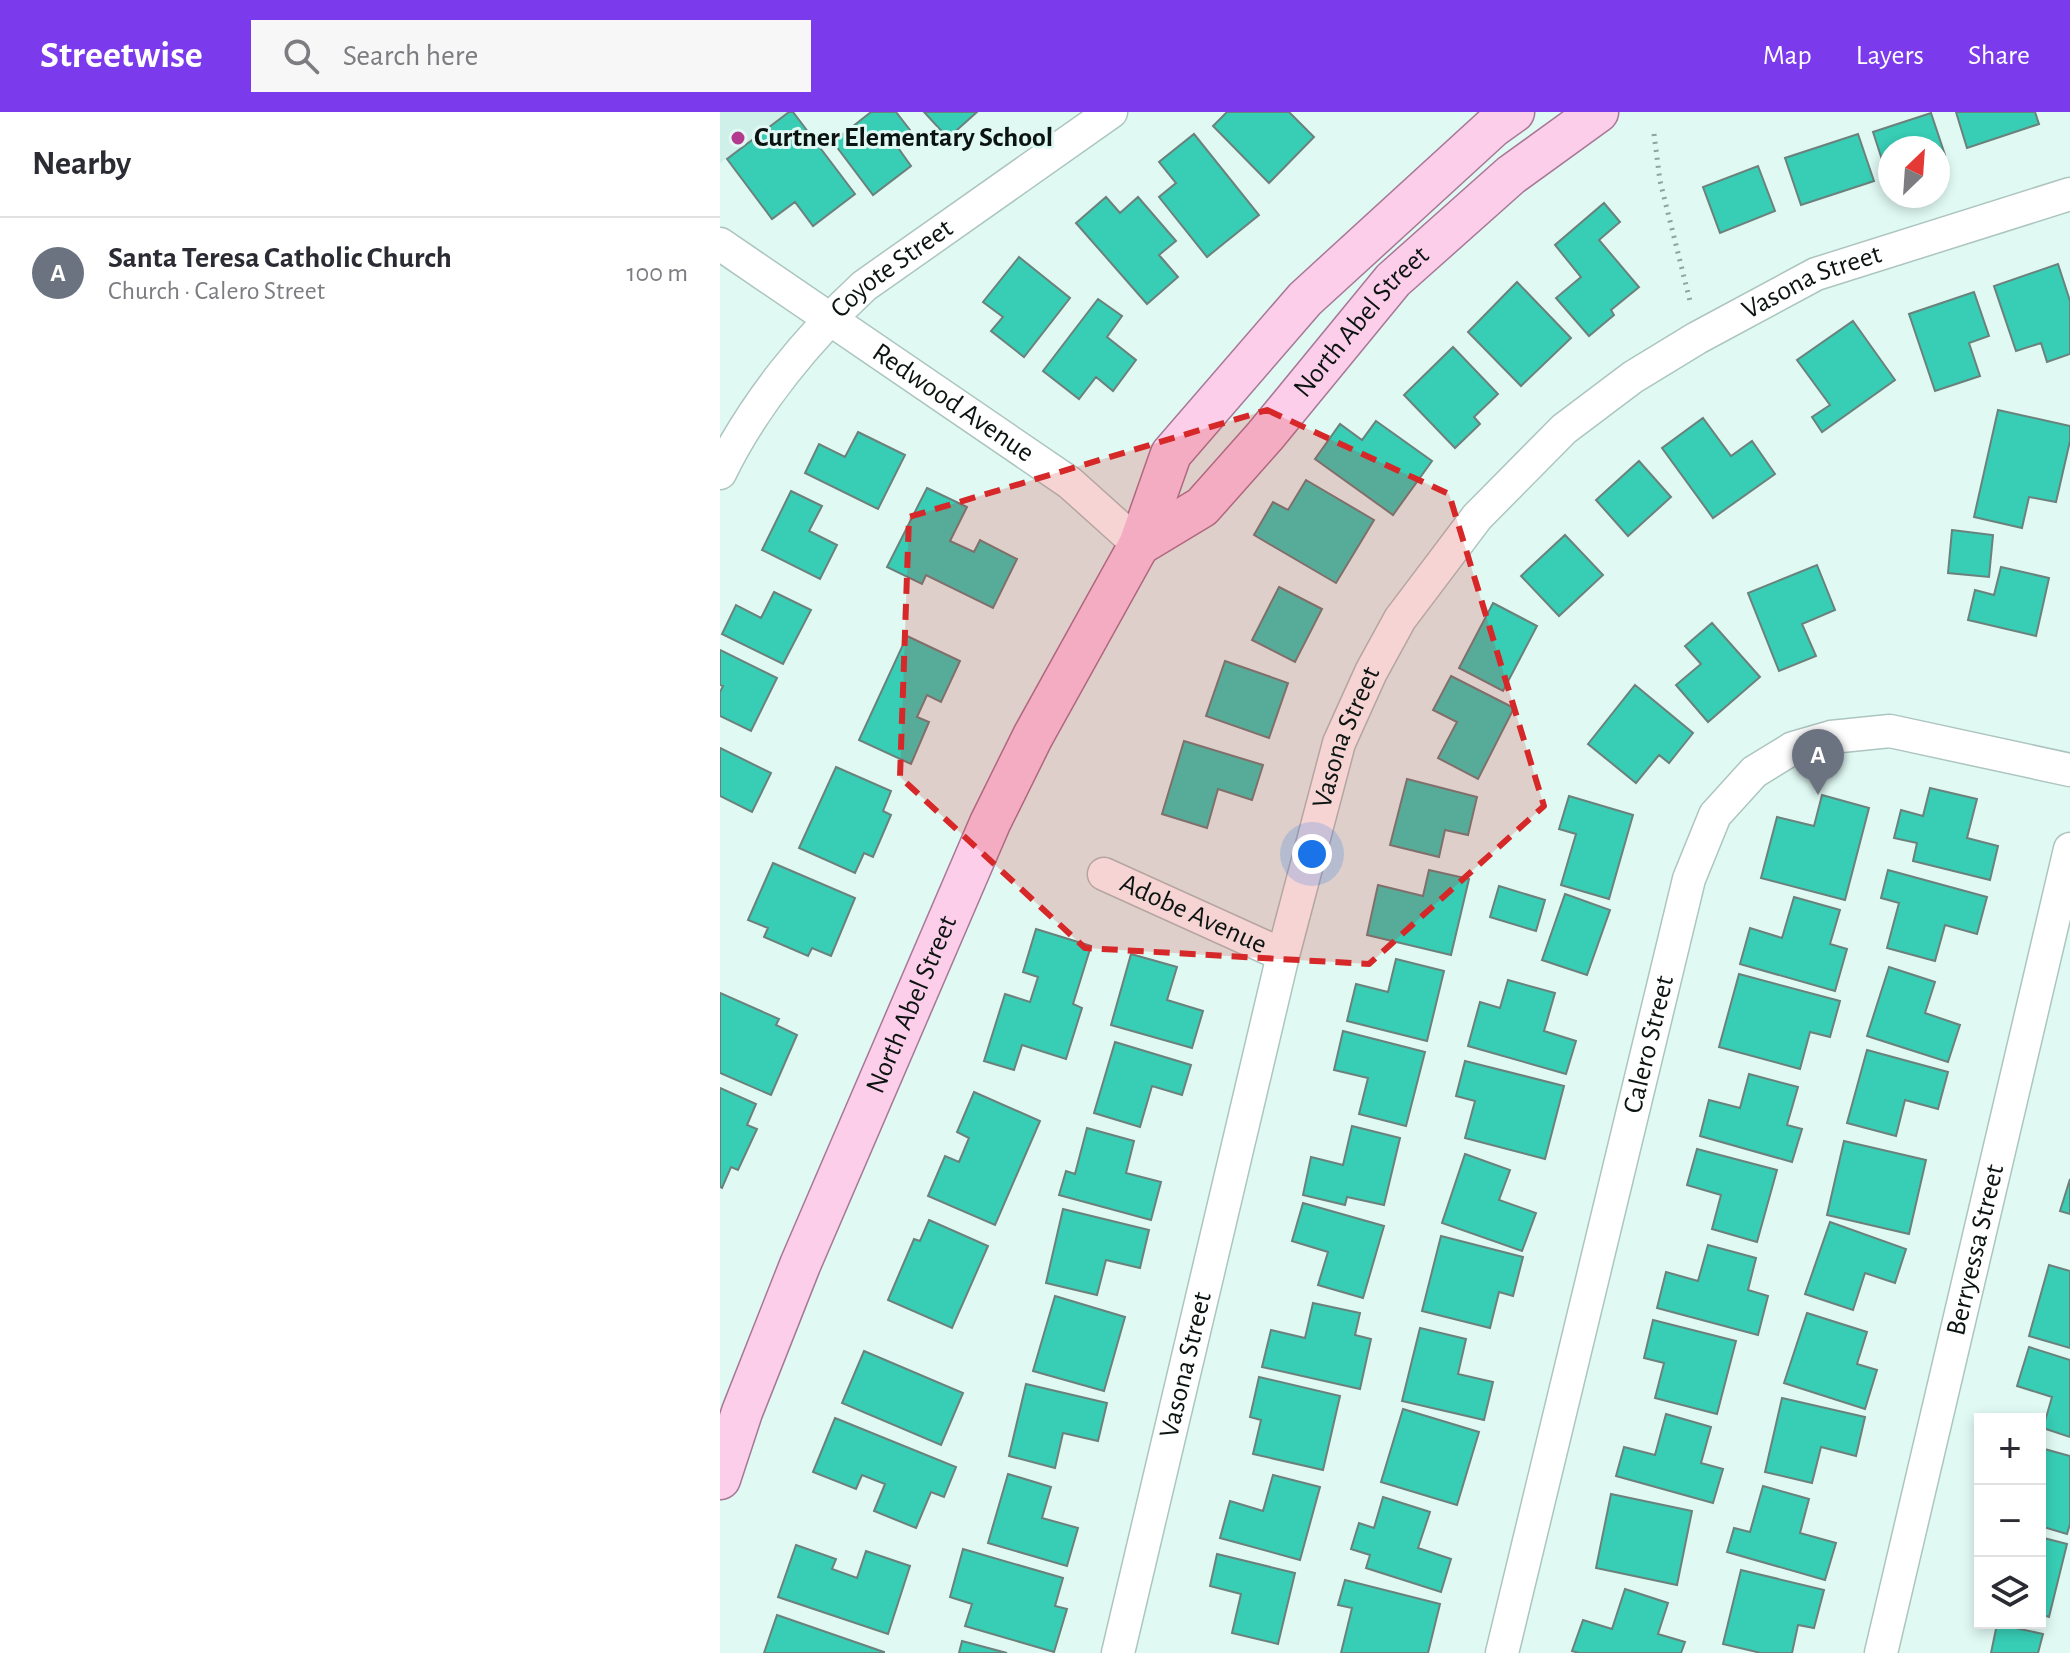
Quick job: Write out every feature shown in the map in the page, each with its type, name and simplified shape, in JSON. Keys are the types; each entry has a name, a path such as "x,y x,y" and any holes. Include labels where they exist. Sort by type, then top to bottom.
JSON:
{"main road":[{"name":"North Abel Street","path":"720,1479 742,1412 800,1265 990,823 1033,736 1139,545 1171,454 1305,299 1493,127 1514,112"},
{"name":"North Abel Street","path":"1139,545 1202,507 1265,436 1393,280 1511,175 1598,112"}],"street":[{"name":"Coyote Street","path":"720,473 779,380 830,318 864,286 1111,112"},
{"name":"Vasona Street","path":"1118,1653 1283,955 1339,743 1371,672 1400,619 1477,517 1564,429 1633,377 1697,338 1816,274 2070,194"},
{"name":"Redwood Avenue","path":"720,244 1070,483 1139,545"},
{"name":"Calero Street","path":"1502,1653 1689,879 1715,815 1754,772 1793,748 1831,737 1890,731 2070,770"},
{"name":"Berryessa Street","path":"1881,1653 2070,849"},
{"name":"Adobe Avenue","path":"1104,874 1283,955"}],"path":[{"path":"1654,134 1660,181 1697,338"}],"highlighted area":[{"path":"1267,410 1449,494 1544,806 1369,964 1085,948 900,777 909,517"}],"shaded area":[{"name":"Curtner Elementary School","path":"720,112 790,112 720,163"}],"building":[{"path":"793,112 855,194 813,226 795,202 772,219 727,159"},
{"path":"871,112 896,112 910,130 894,142 911,166 873,195 833,142"},
{"path":"924,112 977,112 948,138"},
{"path":"1227,112 1289,112 1314,137 1269,183 1213,126"},
{"path":"1956,112 2035,112 2039,124 1967,148"},
{"path":"1931,113 1939,136 1878,136 1878,147 1873,132"},
{"path":"1194,134 1259,215 1207,257 1159,197 1176,183 1159,162"},
{"path":"1858,134 1874,181 1801,205 1785,158"},
{"path":"1758,166 1775,211 1720,233 1703,187"},
{"path":"1106,197 1120,213 1138,197 1176,241 1159,255 1178,277 1147,304 1076,223"},
{"path":"1604,203 1620,222 1599,240 1639,287 1611,310 1614,315 1589,336 1556,298 1581,277 1555,245"},
{"path":"1019,257 1070,298 1024,357 991,331 1003,317 983,302"},
{"path":"2058,264 2070,301 2070,354 2047,362 2041,343 2016,351 1994,286"},
{"path":"1517,282 1571,338 1521,386 1468,332"},
{"path":"1974,292 1989,336 1969,343 1980,376 1935,391 1909,314"},
{"path":"1098,299 1122,316 1107,337 1136,360 1113,391 1096,377 1079,399 1043,371"},
{"path":"1853,321 1895,380 1822,432 1812,417 1830,405 1797,360"},
{"path":"1453,347 1498,394 1474,417 1480,424 1455,448 1404,395"},
{"path":"1998,410 2070,426 2070,441 2056,502 2029,497 2022,528 1974,517"},
{"path":"1703,418 1731,456 1752,441 1775,474 1713,518 1662,448"},
{"path":"1376,421 1432,461 1393,515 1315,459 1340,424 1362,440"},
{"path":"858,432 905,455 878,509 805,473 819,444 845,457"},
{"path":"1639,461 1671,497 1628,536 1596,500"},
{"path":"1306,480 1374,520 1336,583 1254,535 1273,502 1288,510"},
{"path":"927,488 967,507 950,541 974,552 980,540 1017,559 993,608 926,575 922,584 887,567"},
{"path":"791,491 822,506 809,531 837,545 820,579 762,550"},
{"path":"1952,530 1993,535 1989,577 1948,573"},
{"path":"1565,535 1603,575 1559,616 1521,576"},
{"path":"1817,565 1835,610 1802,624 1816,656 1779,671 1748,593"},
{"path":"2001,567 2049,578 2036,636 1968,620 1975,590 1994,595"},
{"path":"1279,587 1322,609 1295,662 1252,640"},
{"path":"774,592 811,610 783,664 722,634 736,605 761,618"},
{"path":"1493,603 1537,626 1503,691 1459,668"},
{"path":"1712,623 1760,677 1708,722 1676,685 1701,664 1685,646"},
{"path":"907,636 960,661 941,702 927,695 917,717 929,722 911,764 859,740"},
{"path":"720,650 777,678 751,731 720,716 723,686 720,685"},
{"path":"1225,661 1288,683 1269,738 1206,716"},
{"path":"1451,676 1514,708 1478,779 1438,758 1457,722 1433,710"},
{"path":"1635,685 1693,733 1669,763 1659,755 1636,783 1588,744"},
{"path":"1184,741 1263,765 1252,800 1218,789 1207,828 1162,814"},
{"path":"720,748 771,773 752,812 720,796"},
{"path":"836,767 891,791 883,811 891,815 873,857 864,853 855,873 799,848"},
{"path":"1407,779 1477,797 1468,835 1445,830 1439,857 1390,845"},
{"path":"1930,788 1977,799 1967,838 1998,846 1990,880 1913,861 1917,843 1894,838 1901,810 1923,816"},
{"path":"1822,795 1869,808 1845,900 1761,878 1777,817 1814,826"},
{"path":"1569,796 1633,815 1609,899 1561,885 1576,834 1559,829"},
{"path":"773,863 855,898 831,956 812,948 808,956 764,937 768,928 748,920"},
{"path":"1429,870 1469,879 1451,955 1367,935 1378,885 1423,896"},
{"path":"1888,870 1987,897 1977,934 1945,925 1935,961 1887,948 1899,903 1881,898"},
{"path":"1499,886 1545,900 1536,931 1490,917"},
{"path":"1565,894 1610,910 1587,975 1542,960"},
{"path":"1794,897 1840,910 1830,944 1847,949 1835,991 1740,964 1750,928 1782,938"},
{"path":"1036,929 1091,946 1073,1004 1082,1008 1066,1059 1022,1045 1014,1070 984,1061 1005,994 1030,1002 1038,977 1023,972"},
{"path":"1131,954 1177,967 1167,1000 1203,1011 1192,1048 1111,1025"},
{"path":"1396,959 1444,971 1427,1041 1347,1021 1356,984 1388,992"},
{"path":"1889,967 1935,982 1925,1013 1960,1025 1948,1062 1867,1036"},
{"path":"1739,974 1840,1001 1830,1037 1810,1032 1800,1069 1719,1047"},
{"path":"1508,980 1555,993 1544,1031 1576,1041 1566,1074 1468,1046 1480,1002 1500,1008"},
{"path":"720,993 779,1019 776,1025 797,1035 771,1095 720,1073"},
{"path":"1343,1031 1425,1052 1406,1126 1359,1114 1368,1078 1334,1070"},
{"path":"1115,1042 1191,1065 1182,1095 1152,1086 1140,1127 1094,1113"},
{"path":"1867,1050 1948,1072 1938,1109 1905,1100 1896,1136 1847,1123"},
{"path":"1465,1061 1564,1086 1545,1159 1465,1138 1475,1101 1456,1096"},
{"path":"1749,1074 1798,1087 1787,1125 1802,1129 1792,1162 1700,1136 1709,1100 1740,1108"},
{"path":"720,1088 756,1104 747,1125 757,1129 738,1170 731,1167 722,1188 720,1187"},
{"path":"974,1092 1040,1121 995,1225 928,1196 945,1156 959,1162 969,1138 957,1132"},
{"path":"1352,1126 1400,1138 1384,1205 1347,1197 1345,1205 1303,1195 1311,1157 1343,1165"},
{"path":"1087,1128 1134,1141 1126,1173 1161,1182 1151,1220 1059,1195 1066,1171 1075,1174"},
{"path":"1844,1141 1926,1160 1909,1234 1827,1215"},
{"path":"1697,1149 1777,1170 1757,1242 1712,1229 1721,1195 1687,1185"},
{"path":"1465,1154 1510,1170 1499,1200 1536,1213 1522,1251 1442,1223"},
{"path":"2070,1179 2070,1214 2060,1211"},
{"path":"1303,1203 1384,1226 1363,1298 1318,1285 1328,1252 1292,1241"},
{"path":"1063,1209 1149,1230 1140,1268 1106,1260 1097,1295 1046,1283"},
{"path":"929,1220 988,1246 952,1328 888,1300 914,1239 920,1241"},
{"path":"1830,1222 1906,1249 1895,1283 1865,1273 1853,1310 1805,1294"},
{"path":"1441,1236 1523,1257 1513,1296 1499,1292 1490,1328 1422,1311"},
{"path":"1708,1245 1756,1258 1748,1290 1768,1296 1758,1335 1657,1308 1666,1272 1698,1281"},
{"path":"2049,1265 2070,1271 2070,1348 2029,1336"},
{"path":"1055,1296 1125,1317 1104,1391 1033,1371"},
{"path":"1313,1303 1360,1313 1355,1335 1371,1339 1360,1389 1262,1367 1271,1330 1305,1338"},
{"path":"1807,1313 1867,1332 1857,1364 1877,1370 1865,1409 1784,1383"},
{"path":"1653,1320 1736,1341 1717,1414 1655,1398 1664,1363 1644,1358"},
{"path":"1420,1328 1466,1339 1458,1374 1493,1382 1484,1420 1402,1401"},
{"path":"2029,1347 2070,1360 2070,1437 2046,1429 2052,1397 2017,1386"},
{"path":"864,1351 963,1393 941,1445 842,1403"},
{"path":"1259,1377 1340,1396 1323,1470 1253,1454 1261,1420 1250,1417"},
{"path":"1026,1384 1107,1403 1098,1441 1063,1433 1055,1468 1009,1456"},
{"path":"1782,1398 1865,1417 1856,1456 1821,1447 1812,1483 1765,1472"},
{"path":"1403,1409 1479,1432 1457,1505 1381,1482"},
{"path":"1666,1414 1711,1427 1701,1463 1723,1469 1713,1503 1616,1476 1624,1447 1655,1455"},
{"path":"835,1418 956,1467 944,1497 931,1492 916,1528 874,1511 885,1484 862,1475 856,1489 813,1472"},
{"path":"2046,1449 2070,1456 2070,1524 2067,1534 2046,1528"},
{"path":"1008,1474 1051,1487 1042,1518 1078,1528 1067,1566 988,1543"},
{"path":"1273,1475 1320,1487 1300,1560 1220,1538 1230,1501 1263,1511"},
{"path":"1763,1486 1809,1499 1800,1533 1836,1543 1825,1580 1727,1552 1734,1528 1750,1532"},
{"path":"1611,1494 1692,1511 1677,1585 1596,1568"},
{"path":"1383,1497 1430,1512 1418,1548 1451,1559 1441,1592 1366,1568 1370,1555 1351,1549 1359,1523 1374,1528"},
{"path":"2046,1539 2067,1544 2049,1617 2046,1616"},
{"path":"796,1545 836,1559 832,1569 857,1578 866,1551 910,1566 888,1634 778,1597"},
{"path":"963,1549 1063,1578 1055,1606 1067,1609 1054,1652 965,1626 972,1604 950,1597"},
{"path":"1217,1554 1295,1573 1278,1644 1232,1633 1241,1594 1210,1586"},
{"path":"1741,1570 1824,1590 1814,1628 1798,1625 1792,1653 1761,1653 1723,1644"},
{"path":"1345,1580 1440,1604 1428,1653 1341,1653 1352,1608 1338,1605"},
{"path":"1625,1589 1668,1603 1658,1634 1685,1642 1681,1653 1572,1651 1583,1620 1612,1629"},
{"path":"777,1615 884,1652 884,1653 764,1653"},
{"path":"1996,1629 2020,1629 2043,1634 2038,1653 1991,1653"},
{"path":"962,1641 1007,1653 959,1653"}],"place":[{"name":"Curtner Elementary School","path":"738,138"},
{"name":"Santa Teresa Catholic Church","path":"1818,795"}]}
